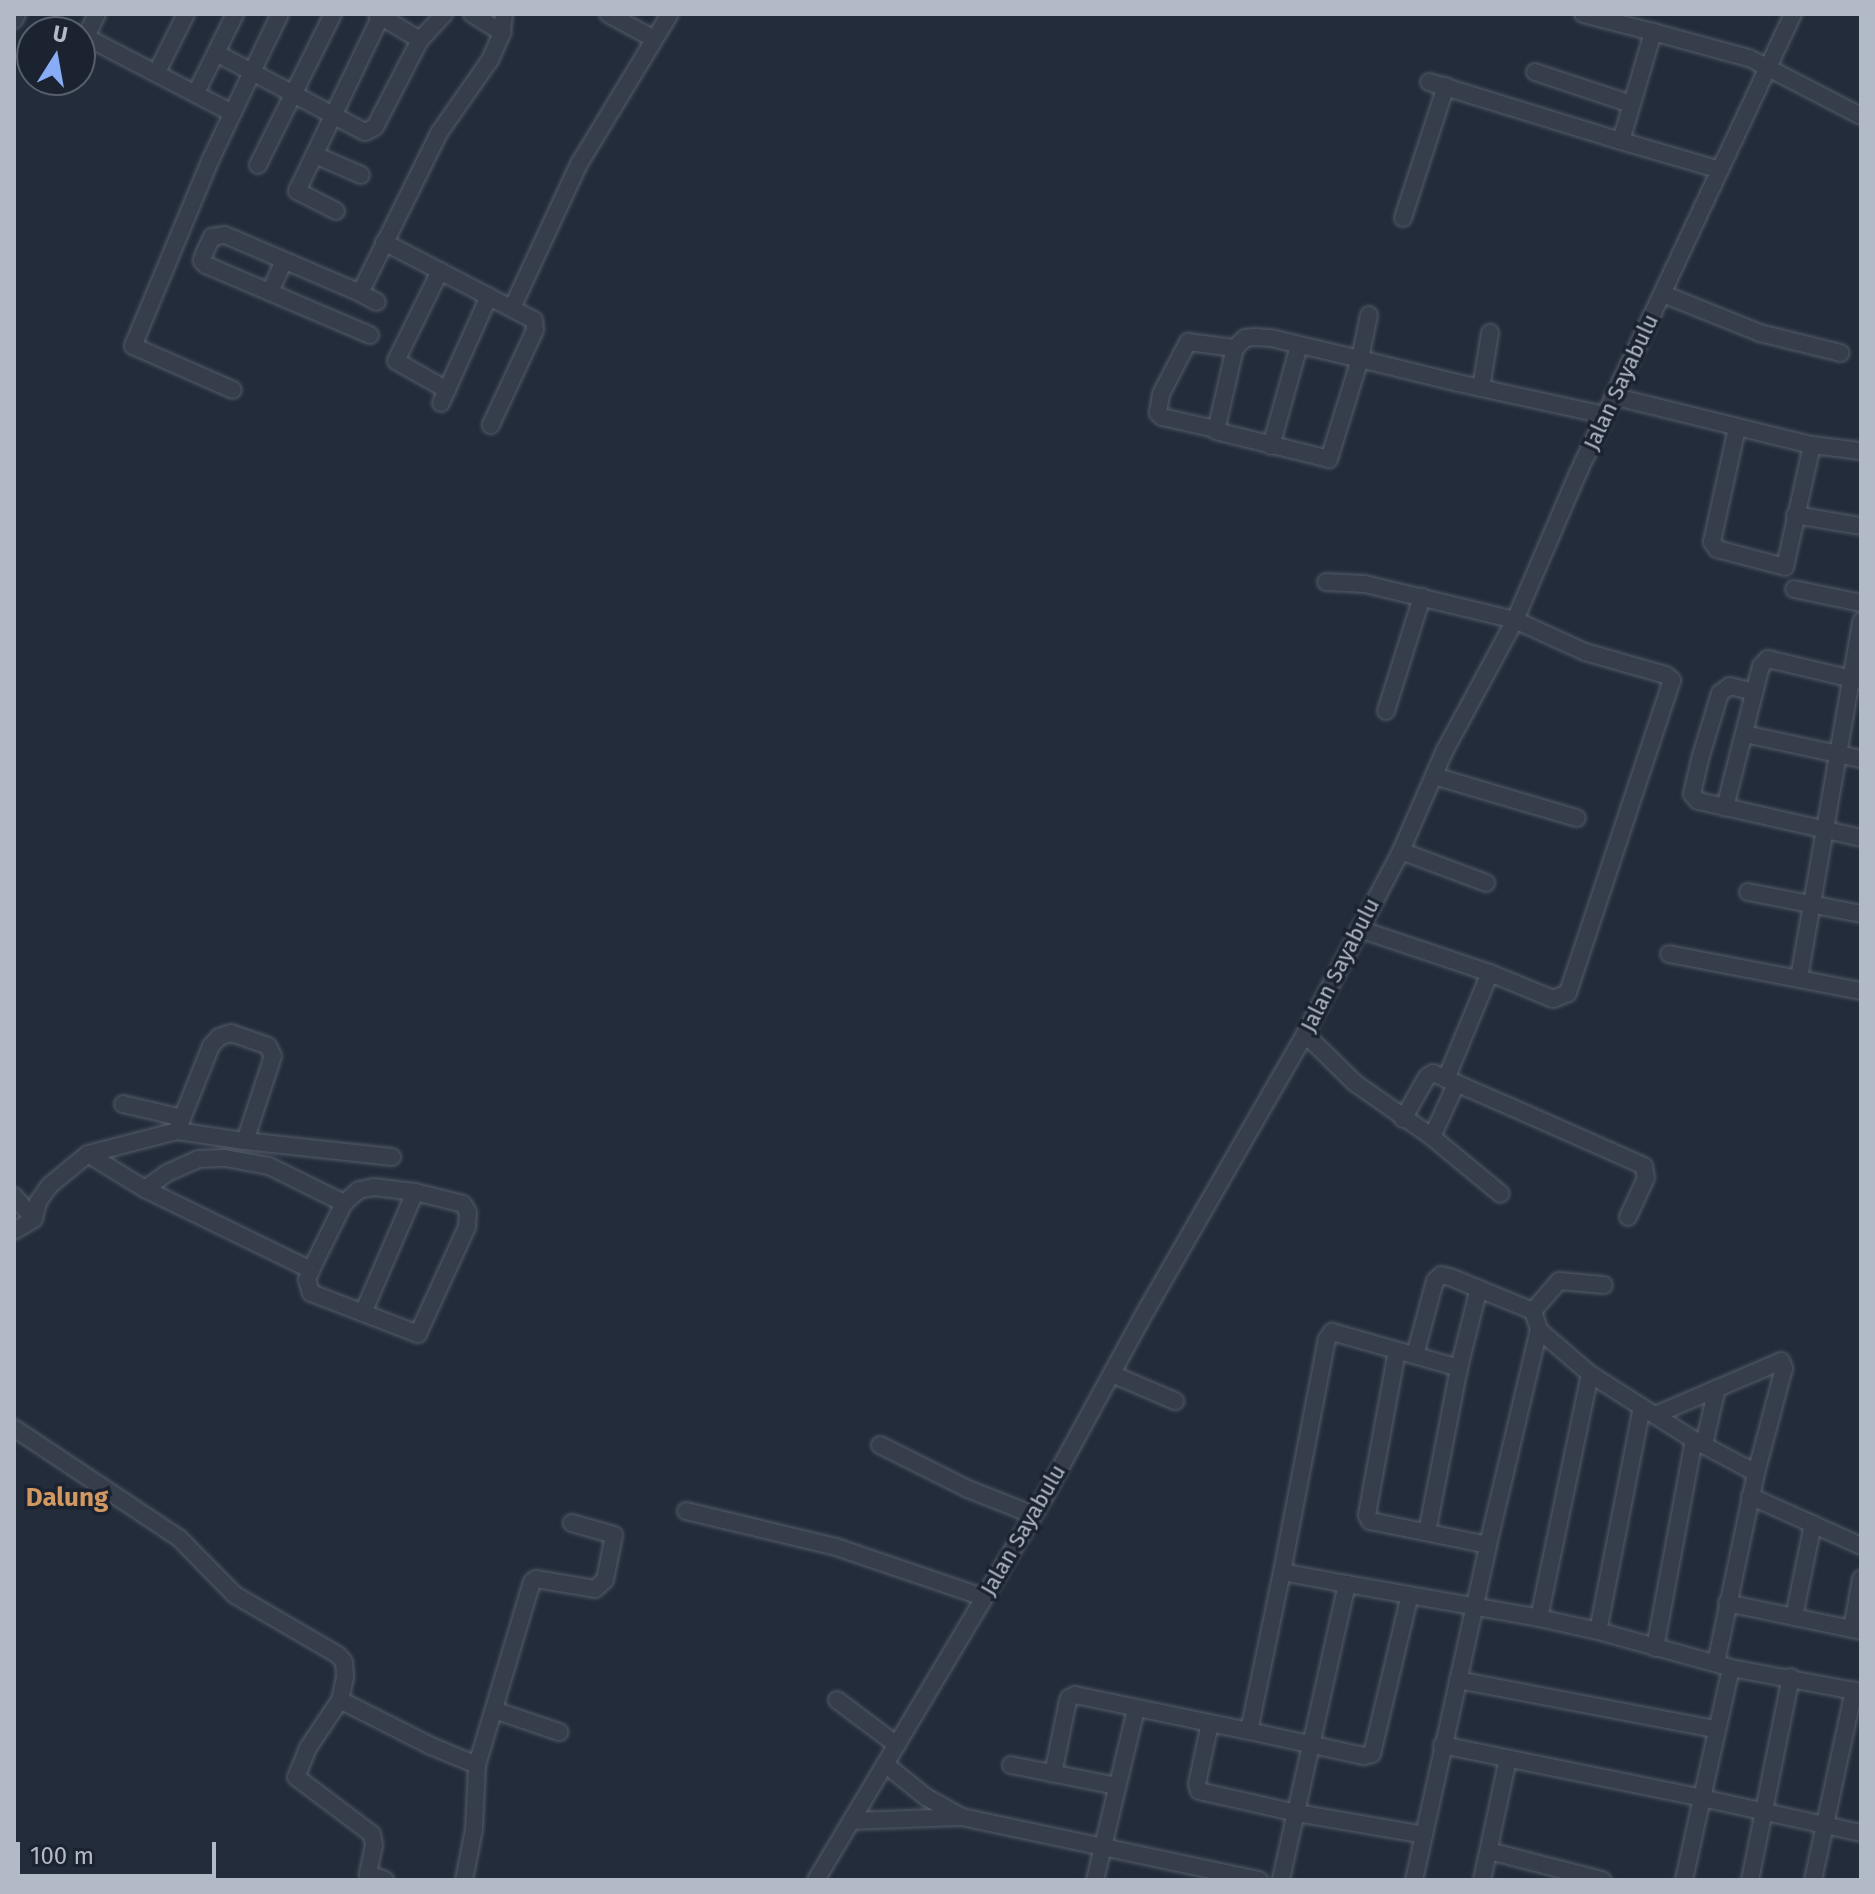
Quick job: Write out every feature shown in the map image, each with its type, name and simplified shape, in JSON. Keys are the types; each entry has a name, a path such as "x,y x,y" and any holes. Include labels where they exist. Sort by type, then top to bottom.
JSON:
{"street":[{"path":"14,20 17,14"},
{"path":"157,72 186,14"},
{"path":"196,93 235,14"},
{"path":"233,390 133,346 232,113 280,14"},
{"path":"258,165 333,14"},
{"path":"216,53 293,96 365,132 371,132 420,40 444,14"},
{"path":"472,14 502,33"},
{"path":"360,293 439,133 490,60 502,33 504,14"},
{"path":"608,14 654,39"},
{"path":"513,306 579,164 670,14"},
{"path":"1583,14 1714,46 1768,68 1861,116"},
{"name":"Jalan Sayabulu","path":"816,1880 1112,1374 1305,1034 1401,851 1434,776 1515,620 1605,415 1793,14"},
{"path":"336,211 297,191 379,15 420,40"},
{"path":"1621,141 1653,32"},
{"path":"96,48 157,72 232,113"},
{"path":"1535,72 1631,104"},
{"path":"1403,218 1437,84 1720,170"},
{"path":"315,155 361,175"},
{"path":"370,335 202,261 208,244 218,234 225,235 377,302"},
{"path":"384,242 513,306 534,320 535,330 491,425"},
{"path":"270,292 284,261"},
{"path":"440,271 396,361 444,396 489,296"},
{"path":"1663,294 1760,333 1841,353"},
{"path":"1235,348 1188,342 1161,394 1158,413 1162,417 1329,459 1360,359 1369,315"},
{"path":"1481,388 1490,333"},
{"path":"1215,429 1235,348 1245,338 1255,337 1605,415"},
{"path":"1271,446 1299,346"},
{"path":"1616,397 1812,445 1861,451"},
{"path":"1737,428 1713,547 1785,567 1812,445"},
{"path":"1795,515 1861,526"},
{"path":"1326,582 1365,584 1515,620 1585,652 1666,675 1672,680 1568,993 1553,999 1490,973 1359,929"},
{"path":"1794,589 1861,603"},
{"path":"1386,711 1422,597"},
{"path":"1799,978 1839,755 1856,680 1861,621"},
{"path":"1725,807 1761,666 1768,659 1856,680"},
{"path":"1754,692 1730,686 1720,693 1692,794 1698,801 1861,838"},
{"path":"1745,734 1861,759"},
{"path":"1434,776 1577,818"},
{"path":"1401,851 1486,883"},
{"path":"1748,892 1861,914"},
{"path":"1669,954 1861,991"},
{"path":"1432,1137 1490,973"},
{"path":"14,1231 34,1219 38,1202 49,1186 88,1154 180,1125 215,1041 231,1033 264,1045 273,1056 245,1141"},
{"path":"1305,1034 1355,1083 1432,1137 1501,1194"},
{"path":"1403,1119 1430,1075 1644,1166 1646,1178 1628,1217"},
{"path":"123,1104 180,1125 245,1141 392,1157"},
{"path":"88,1154 145,1189 311,1270"},
{"path":"145,1189 167,1173 198,1159 225,1158 269,1166 344,1203"},
{"path":"367,1188 415,1192 463,1204 469,1217 464,1235 420,1333 311,1293 307,1280 344,1203 367,1188"},
{"path":"363,1313 415,1192"},
{"path":"14,1196 34,1219"},
{"path":"1414,1880 1442,1745 1539,1330 1533,1311 1441,1275 1435,1281 1415,1355"},
{"path":"1533,1311 1559,1281 1581,1280 1604,1285"},
{"path":"1427,1532 1459,1368 1479,1288"},
{"path":"1539,1330 1590,1374 1699,1443 1756,1473"},
{"path":"1249,1731 1329,1333 1336,1332 1459,1368"},
{"path":"1397,1351 1366,1510 1370,1521 1488,1545"},
{"path":"1648,1411 1717,1388 1775,1361 1782,1362 1727,1603 1716,1729 1684,1880"},
{"path":"1112,1374 1175,1401"},
{"path":"1539,1618 1590,1374"},
{"path":"1655,1648 1699,1443 1717,1388"},
{"path":"1598,1631 1648,1411"},
{"path":"14,1428 179,1538 235,1595 338,1655 344,1662 345,1677 340,1700 308,1748 296,1777 372,1834 374,1845 368,1874 385,1880"},
{"path":"880,1445 968,1489 1031,1514"},
{"path":"1750,1496 1861,1546"},
{"path":"686,1511 836,1547 983,1597"},
{"path":"464,1880 474,1829 477,1765 532,1582 536,1579 595,1589 605,1580 614,1535 572,1523"},
{"path":"1794,1617 1813,1524"},
{"path":"1282,1572 1539,1618 1723,1666 1858,1691 1813,1880"},
{"path":"1727,1603 1856,1630 1861,1579"},
{"path":"1281,1880 1347,1584"},
{"path":"1053,1774 1069,1698 1075,1695 1372,1754 1410,1595"},
{"path":"1750,1880 1791,1677"},
{"path":"1458,1680 1716,1729"},
{"path":"340,1700 477,1765"},
{"path":"837,1700 897,1745"},
{"path":"1095,1880 1136,1709"},
{"path":"494,1710 559,1732"},
{"path":"1210,1723 1197,1784 1199,1791 1297,1813 1424,1835"},
{"path":"1442,1745 1861,1833"},
{"path":"1482,1880 1508,1759"},
{"path":"885,1764 926,1797 962,1817"},
{"path":"1011,1765 1116,1786"},
{"path":"851,1821 962,1817 1259,1880"},
{"path":"1489,1851 1602,1880"}],"district":[{"name":"Dalung","path":"67,1498"}]}
